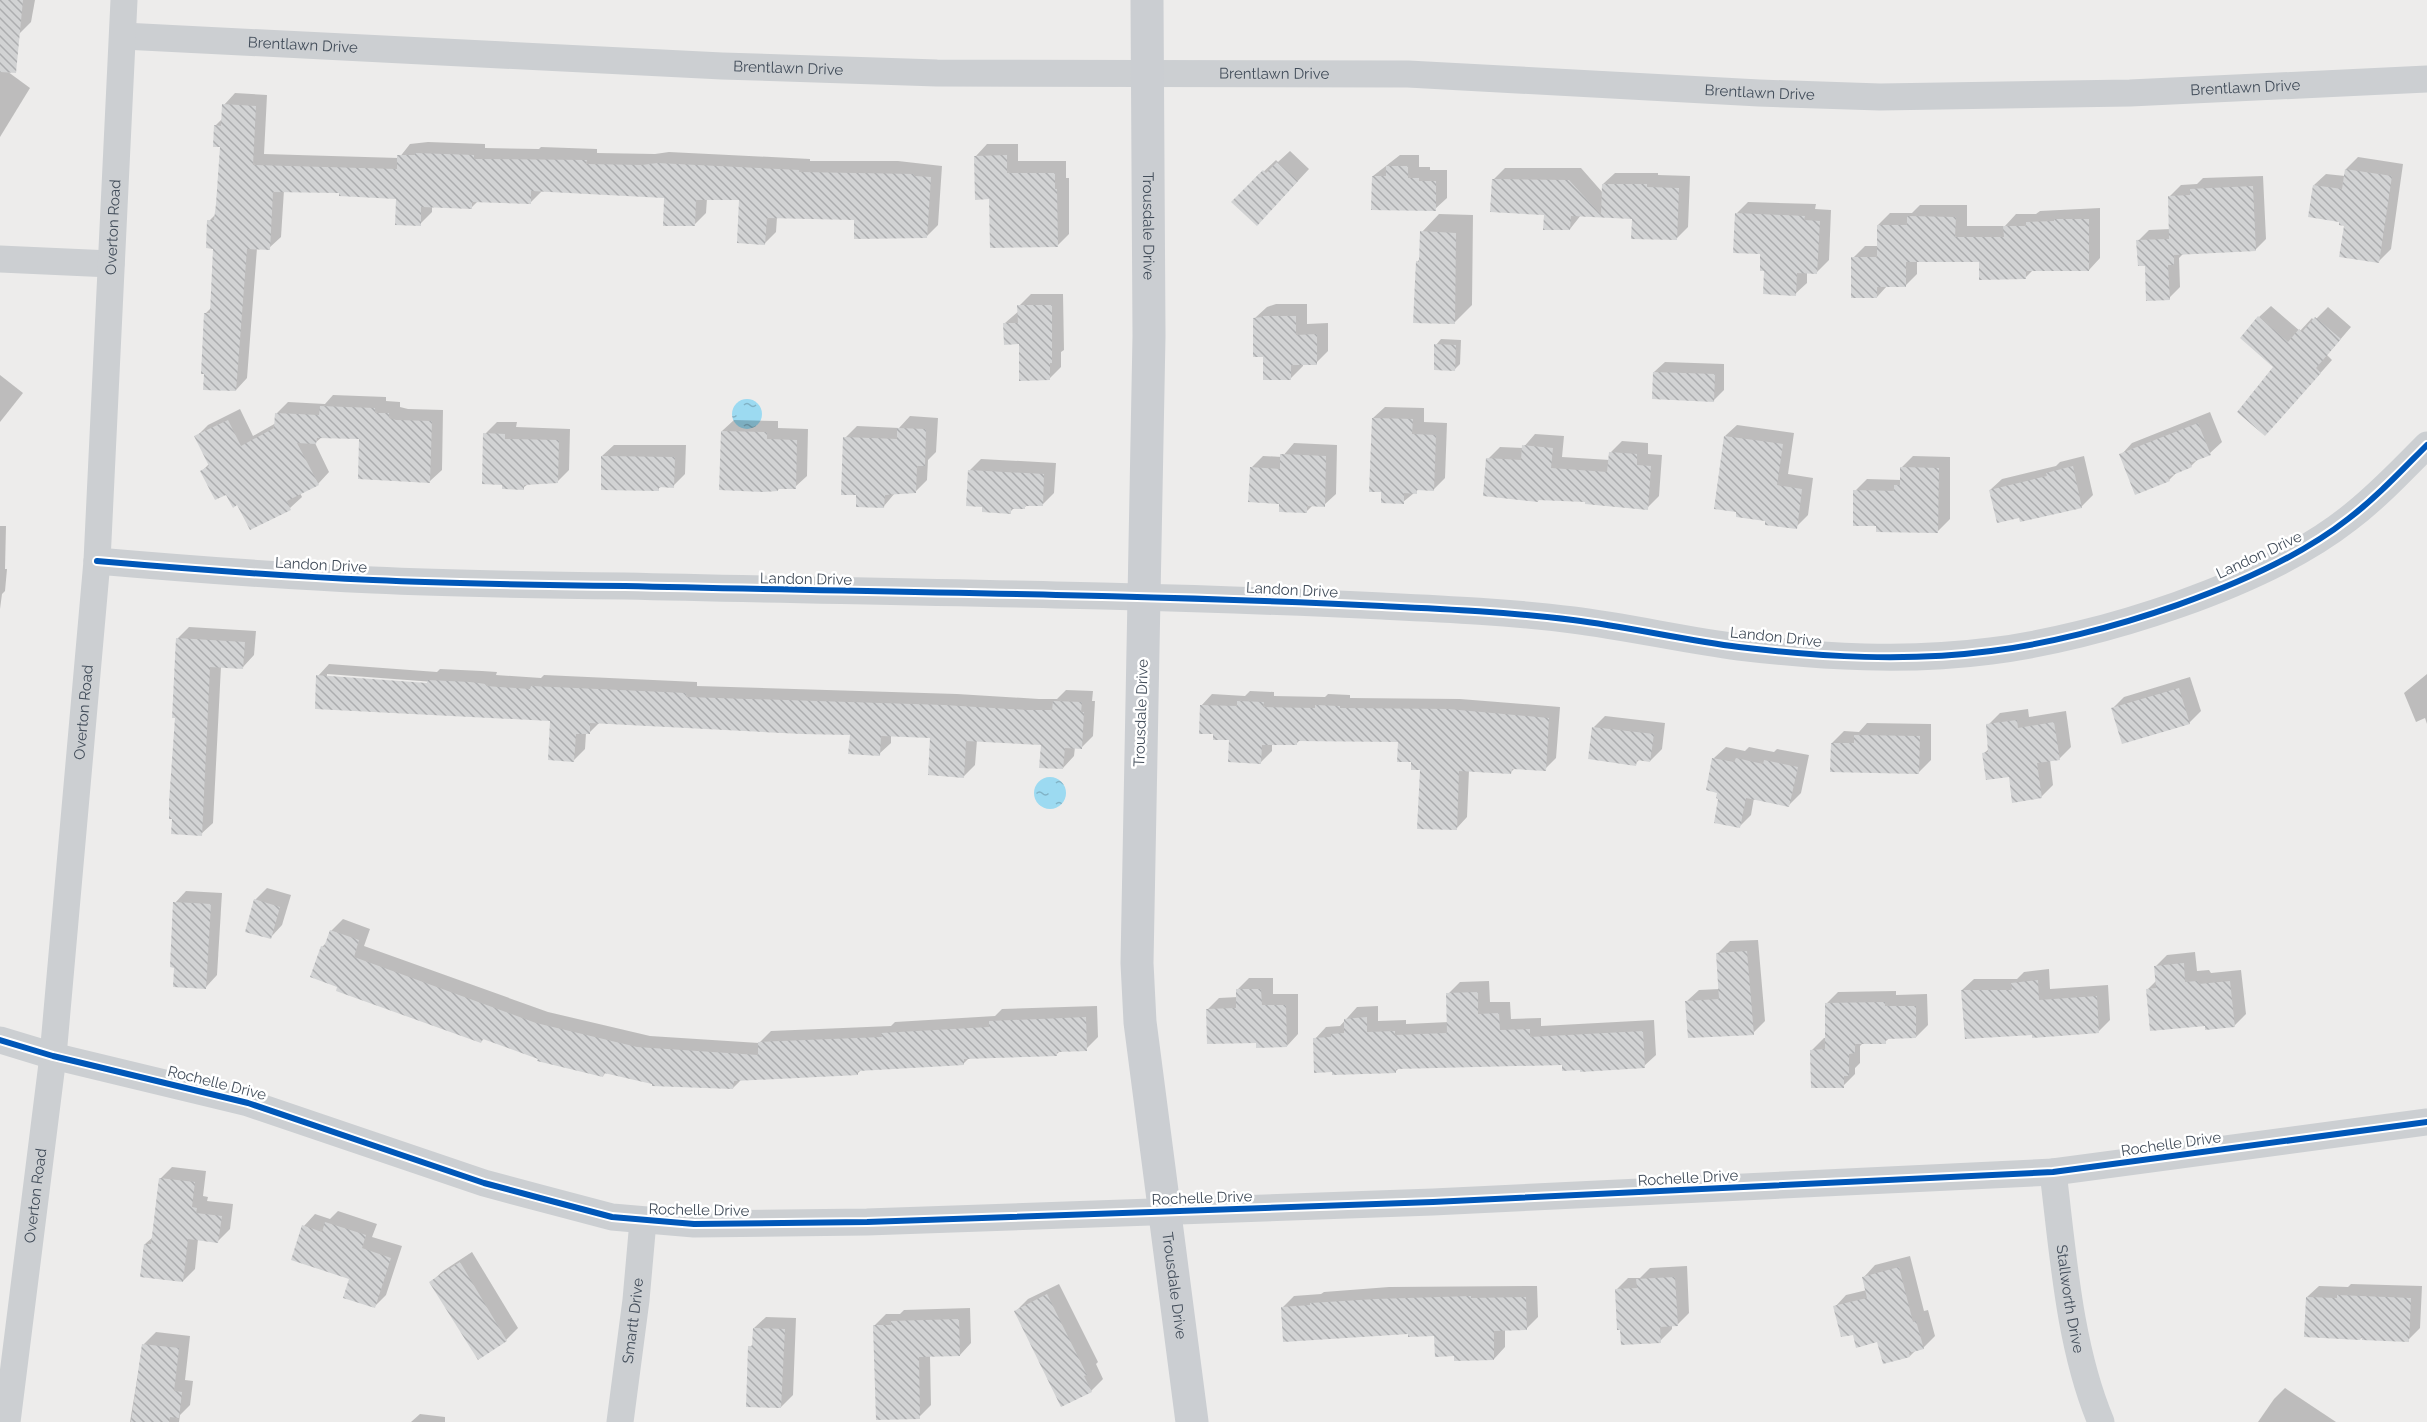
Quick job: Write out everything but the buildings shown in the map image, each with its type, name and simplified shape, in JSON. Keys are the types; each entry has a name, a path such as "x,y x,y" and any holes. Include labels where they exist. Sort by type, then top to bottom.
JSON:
{"street":[{"name":"Overton Road","path":"7,1422 53,1056 97,561 124,0"},
{"name":"Trousdale Drive","path":"1147,0 1149,336 1137,963 1140,1022 1192,1422"},
{"name":"Brentlawn Drive","path":"123,36 734,66 937,73 1408,74 1759,93 1880,97 2130,93 2427,79"},
{"path":"0,259 111,264"},
{"name":"Landon Drive","path":"97,561 378,580 1194,597 1402,607 1538,616 1738,646 1838,656 1939,656 1994,651 2044,641 2138,617 2230,583 2304,548 2346,520 2374,497 2427,445"},
{"name":"Rochelle Drive","path":"0,1040 53,1056 248,1103 484,1183 604,1215 643,1221 694,1224 867,1222 1433,1203 2054,1172 2427,1122"},
{"name":"Stallworth Drive","path":"2054,1172 2063,1256 2076,1332 2101,1422"},
{"name":"Smartt Drive","path":"620,1422 636,1300 643,1221"}],"water":[{"path":"747,399 758,403 762,414 758,425 747,429 736,425 732,414 736,403"},
{"path":"1050,777 1061,782 1066,793 1061,804 1050,809 1039,804 1034,793 1039,782"}],"cycle path":[{"path":"97,561 270,574 436,582 1098,596 1430,608 1573,620 1718,644 1770,650 1833,656 1928,656 1991,651 2080,634 2178,605 2226,586 2272,566 2313,543 2348,519 2379,493 2427,445"},
{"path":"0,1040 53,1056 248,1103 484,1183 540,1198 612,1217 694,1224 867,1222 1433,1202 2053,1172 2427,1122"}]}
